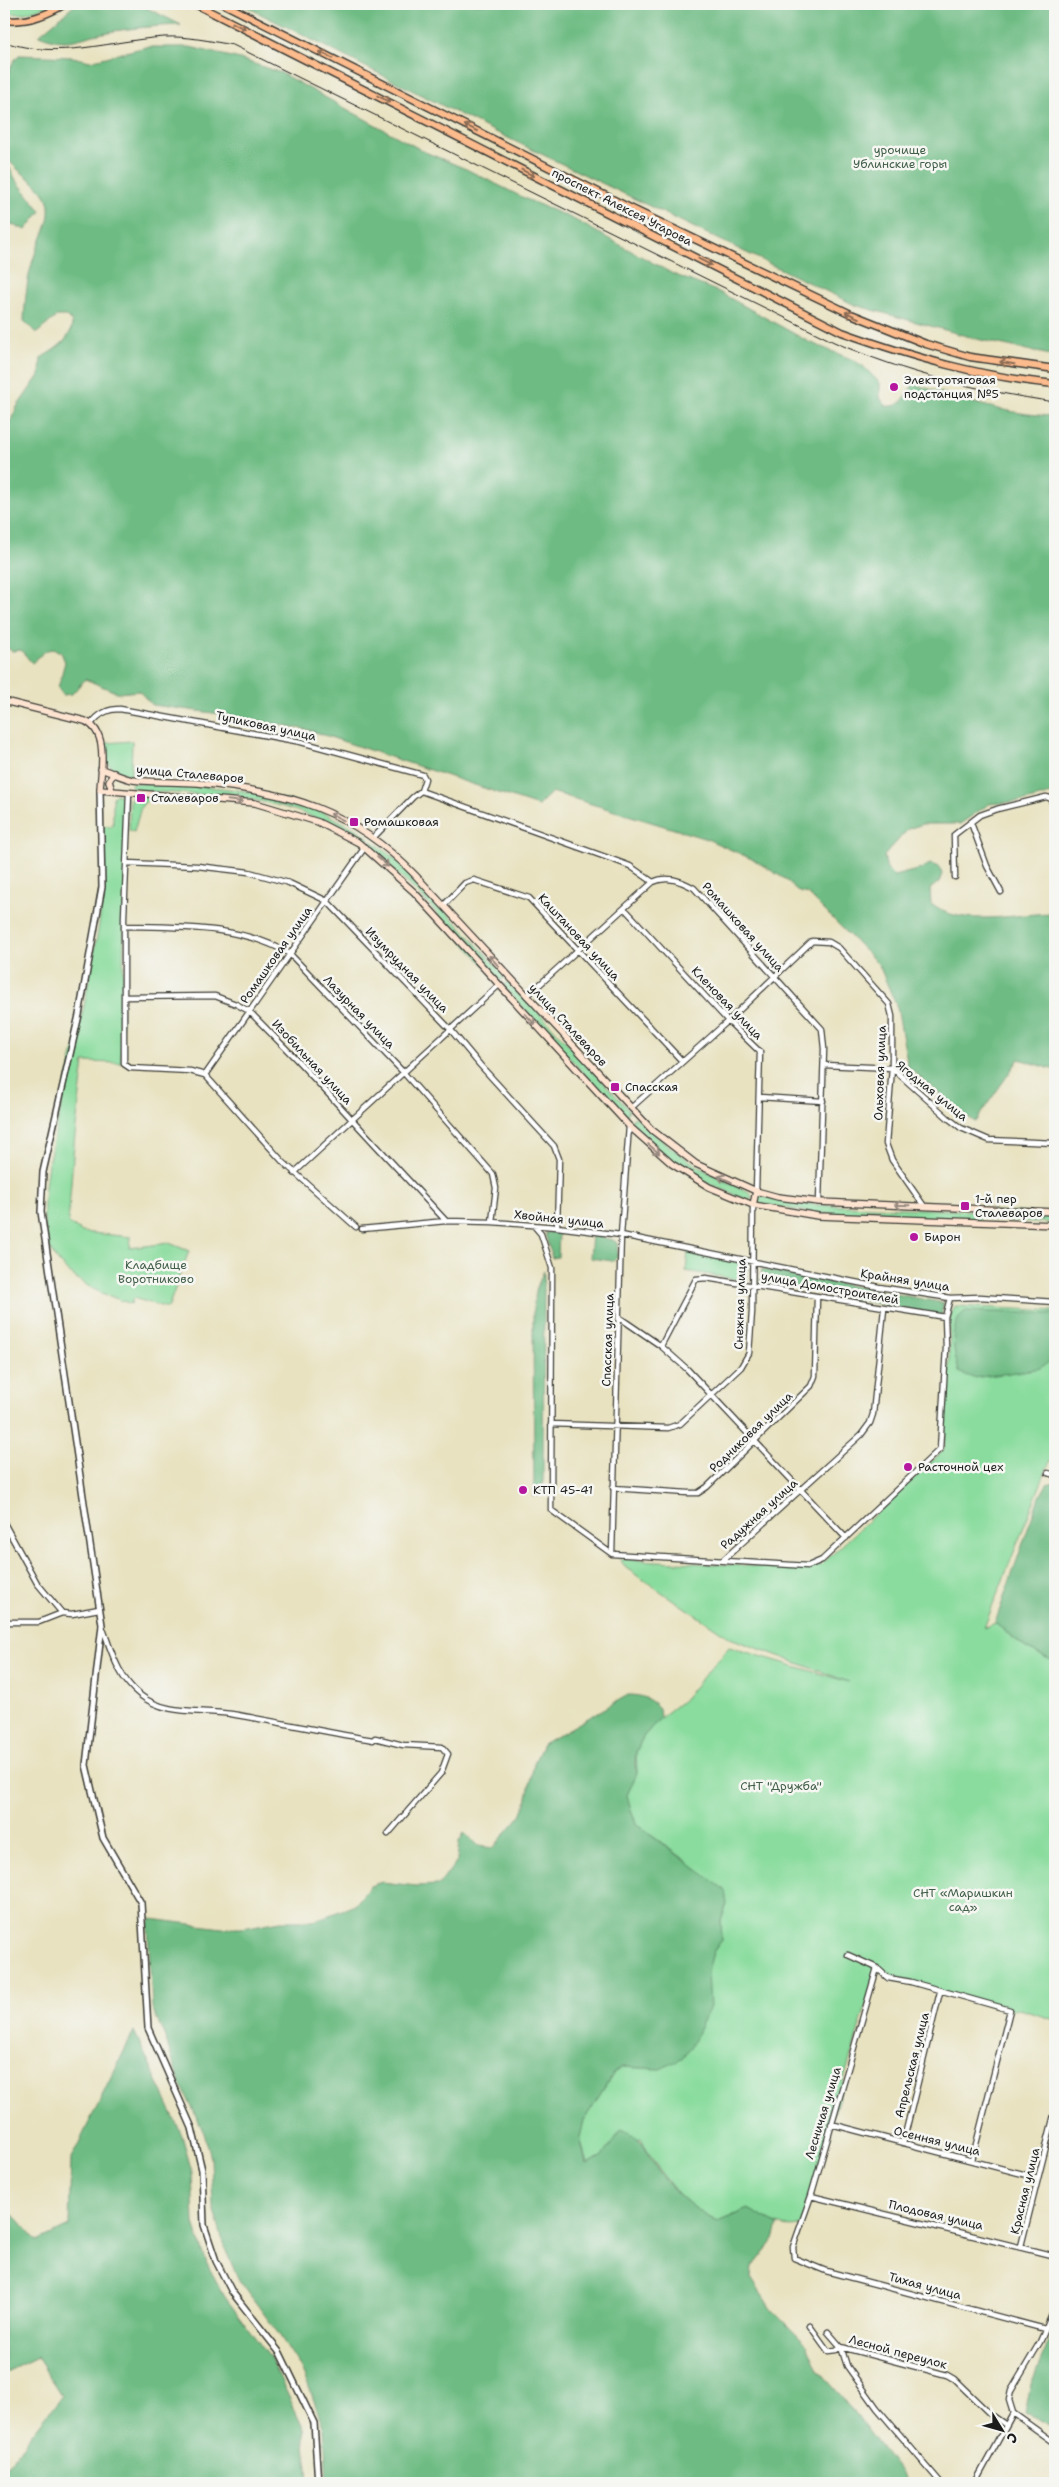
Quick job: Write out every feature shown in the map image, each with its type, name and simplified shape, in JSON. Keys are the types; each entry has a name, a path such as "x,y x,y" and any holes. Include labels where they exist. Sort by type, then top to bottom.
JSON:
{"main road":[{"path":"4,20 16,22 52,12 65,4"},
{"name":"проспект Алексея Угарова","path":"195,4 842,332 930,362 1025,381 1055,384"},
{"name":"проспект Алексея Угарова","path":"224,4 620,202 851,314 926,344 970,357 1055,369"},
{"path":"4,701 91,724 96,728 101,741 100,790"},
{"name":"улица Сталеваров","path":"101,769 130,780 229,786 282,795 331,814 374,837 399,857 632,1110 658,1135 696,1164 756,1191 778,1197 819,1202 1055,1212"},
{"path":"112,791 109,782 114,773"},
{"path":"129,793 130,780"},
{"name":"улица Сталеваров","path":"100,790 234,800 277,808 318,822 365,848 414,892 627,1124 651,1147 696,1181 753,1205 818,1216 1055,1225"},
{"path":"365,848 374,837"},
{"path":"499,985 508,976"},
{"path":"627,1124 632,1110"},
{"path":"753,1205 756,1191"},
{"path":"984,1222 985,1209"}],"street":[{"name":"Тупиковая улица","path":"91,724 102,713 110,710 120,710 260,733 423,775 425,778 421,791"},
{"path":"100,790 102,887 79,1015 43,1172 41,1212 102,1625 116,1666 140,1695 163,1707 182,1711 227,1713 317,1731 373,1740 376,1738 402,1745 442,1747 448,1754 442,1773 388,1834"},
{"path":"374,837 412,797 421,791 630,866 653,882 527,996"},
{"path":"129,793 124,926 123,1060 126,1067 190,1070 205,1075 294,1173 356,1227"},
{"path":"955,877 954,834 980,815 997,808 1046,797 1050,798 1055,808"},
{"path":"970,823 986,866 1001,892"},
{"name":"Ромашковая улица","path":"205,1075 365,848"},
{"name":"Изумрудная улица","path":"127,863 197,866 249,872 289,883 327,901 450,1029 554,1146 559,1159 557,1228"},
{"name":"Ромашковая улица","path":"653,882 670,878 694,888 822,1029 824,1036 824,1065 819,1202"},
{"name":"Каштановая улица","path":"444,905 465,883 474,880 521,894 536,905 682,1061"},
{"name":"Кленовая улица","path":"625,909 728,1021 760,1052 756,1191"},
{"name":"Лазурная улица","path":"124,926 239,934 272,944 290,954 403,1072 493,1174 496,1188 492,1222"},
{"name":"Ольховая улица","path":"774,977 812,941 829,942 839,948 889,1004 892,1016 892,1068 886,1144 892,1160 922,1200 924,1206"},
{"path":"632,1110 682,1061 774,977"},
{"path":"294,1173 499,985"},
{"name":"Изобильная улица","path":"124,997 215,996 249,1011 446,1221"},
{"name":"Ягодная улица","path":"824,1065 892,1068 948,1118 980,1138 1055,1143"},
{"path":"759,1097 823,1101"},
{"name":"Спасская улица","path":"612,1554 614,1427 627,1124"},
{"name":"Снежная улица","path":"551,1424 668,1428 680,1424 746,1361 749,1353 753,1284 753,1205"},
{"name":"Хвойная улица","path":"362,1229 446,1221 492,1222 621,1236 752,1262"},
{"path":"536,1227 541,1234 552,1268 551,1510 612,1554"},
{"name":"Крайняя улица","path":"752,1262 950,1298 980,1297 1055,1302"},
{"name":"улица Домостроителей","path":"661,1346 696,1279 706,1278 753,1284 816,1297 945,1317"},
{"name":"Родниковая улица","path":"613,1488 698,1492 707,1487 811,1386 815,1376 816,1297"},
{"path":"724,1559 808,1566 822,1560 940,1449 946,1348 945,1317 950,1298"},
{"name":"Радужная улица","path":"612,1554 724,1559 800,1491 870,1423 875,1405 884,1308"},
{"path":"620,1318 661,1346 711,1395 846,1538"},
{"path":"1048,1474 1055,1475"},
{"path":"4,1523 38,1583 62,1613"},
{"path":"4,1622 39,1622 62,1613 72,1614 100,1609"},
{"path":"102,1625 86,1765 103,1838 141,1903 148,2028 192,2128 202,2170 204,2225 216,2261 232,2292 280,2353 314,2423 318,2483"},
{"path":"848,1955 877,1968 888,1978 911,1982 940,1992 1010,2010 972,2160"},
{"name":"Лесничая улица","path":"799,2262 794,2258 793,2247 811,2196 877,1968"},
{"name":"Апрельская улица","path":"903,2143 940,1992"},
{"name":"Красная улица","path":"1021,2246 1055,2112"},
{"name":"Осенняя улица","path":"832,2124 1038,2178"},
{"name":"Плодовая улица","path":"811,2196 1021,2246 1055,2256"},
{"name":"Тихая улица","path":"799,2262 1045,2329"},
{"path":"1055,2308 1033,2355 1011,2391 1009,2400 1013,2414 1055,2443"},
{"name":"Лесной переулок","path":"810,2326 828,2350 836,2350 841,2347 948,2375 990,2414 1006,2425"},
{"path":"828,2332 841,2347 847,2366 878,2408 941,2483"},
{"path":"974,2483 1013,2414"}],"green space":[{"path":"4,4 57,4 21,14 4,13"},
{"path":"76,4 139,4 181,25 122,30 65,41 49,39 39,35"},
{"name":"урочище Ублинские горы","path":"241,4 1055,4 1055,356 981,340 855,305 477,123"},
{"path":"146,47 190,47 240,59 281,73 425,152 573,219 673,274 719,292 809,342 851,359 863,366 880,383 880,398 886,406 900,403 914,384 1001,409 1019,413 1055,416 1055,793 1025,801 989,804 960,824 923,824 908,829 884,856 887,869 894,876 921,869 930,864 940,867 942,874 939,882 930,889 931,904 944,912 974,918 1055,913 1055,1070 1019,1059 975,1122 908,1067 897,1007 879,965 808,894 799,892 785,879 754,860 707,839 552,792 538,806 309,730 228,715 152,705 139,691 118,693 85,679 72,694 63,695 58,688 65,662 61,652 52,649 45,651 32,663 21,650 12,651 4,646 4,435 17,407 40,374 41,358 66,339 72,322 66,316 57,316 37,333 24,321 30,273 48,220 49,206 47,199 38,186 7,158 3,126 9,71 19,55 73,57 90,61"},
{"path":"4,157 16,180 41,211 26,230 4,222"},
{"path":"132,741 131,776 114,770 105,760 106,743"},
{"path":"131,784 215,787 268,795 319,811 358,830 369,839 364,844 315,818 266,802 228,797 133,790"},
{"name":"Кладбище Воротниково","path":"116,794 127,798 121,1063 84,1062 74,1143 68,1223 82,1232 131,1237 130,1248 169,1243 189,1251 168,1308 133,1298 131,1304 101,1293 80,1281 65,1269 52,1253 45,1228 44,1195 48,1164 84,1006 98,931 104,887 102,826 113,826 113,797"},
{"path":"134,796 151,797 151,800 147,800 141,807 134,832 129,830 130,799"},
{"path":"372,841 402,864 504,974 504,978 499,981 419,894 369,848"},
{"path":"507,982 511,982 629,1110 626,1117 623,1116 503,986"},
{"path":"636,1117 676,1151 703,1169 750,1192 752,1199 748,1200 702,1181 672,1162 630,1125 630,1120"},
{"path":"760,1195 817,1205 979,1211 982,1213 982,1217 979,1220 815,1213 760,1204 756,1200"},
{"path":"990,1211 1055,1214 1055,1223 990,1220 987,1214"},
{"path":"559,1231 558,1257 552,1258 545,1233"},
{"path":"592,1235 613,1240 617,1243 618,1256 613,1261 590,1258"},
{"path":"688,1252 748,1264 747,1281 686,1271"},
{"path":"762,1269 944,1303 941,1316 760,1281"},
{"path":"544,1271 543,1493 534,1497 533,1308 537,1287"},
{"path":"955,1306 1055,1311 1055,1448 984,1628 995,1623 1026,1648 1051,1660 1055,1659 1055,2020 1019,2009 1010,2010 888,1978 877,1968 801,2225 787,2227 748,2209 718,2222 693,2207 673,2187 641,2139 610,2147 601,2157 587,2164 580,2137 584,2120 615,2071 622,2067 648,2068 708,1971 713,1952 722,1940 721,1921 727,1904 687,1861 637,1825 627,1795 637,1773 636,1752 643,1737 660,1718 682,1701 729,1647 849,1682 730,1638 626,1568 620,1559 805,1569 821,1565 944,1450 950,1317"},
{"path":"965,1311 1055,1314 1055,1358 1040,1368 1017,1372 973,1378 959,1372 953,1340 956,1324 959,1317"},
{"path":"1055,1482 1055,1659 1051,1660 1026,1648 995,1623 1038,1500 1047,1484"},
{"path":"628,1695 641,1696 652,1702 659,1708 660,1718 643,1737 636,1752 635,1764 637,1773 627,1795 637,1825 725,1890 727,1904 721,1921 722,1940 713,1952 708,1971 710,2007 691,2046 682,2059 660,2069 622,2067 615,2071 584,2120 580,2137 586,2164 601,2157 622,2130 640,2141 661,2175 675,2191 709,2217 718,2222 748,2209 778,2225 774,2239 752,2267 751,2278 771,2309 807,2345 818,2370 843,2398 908,2483 327,2483 324,2429 308,2384 299,2365 278,2333 239,2280 226,2251 213,2207 211,2158 204,2133 178,2078 165,2037 152,2008 148,1925 151,1919 222,1928 242,1928 281,1921 314,1921 355,1905 370,1886 382,1882 416,1886 439,1885 457,1861 459,1842 464,1833 479,1846 493,1848 521,1815 526,1803 534,1763 543,1744"},
{"path":"134,2031 181,2133 192,2172 194,2224 207,2264 225,2297 271,2359 304,2429 308,2483 4,2483 4,2469 62,2396 37,2357 4,2373 4,2208 18,2219 37,2241 69,2226 71,2159"},
{"path":"1055,2327 1055,2427 1025,2414 1031,2384"}],"tram line":[{"path":"4,42 25,47 65,49 173,37 233,45 834,342 915,372 970,386 1055,402"}],"place":[{"name":"Электротяговая подстанция №5","path":"894,387"},
{"name":"Сталеваров","path":"141,798"},
{"name":"Ромашковая","path":"354,822"},
{"name":"Спасская","path":"615,1087"},
{"name":"1-й пер Сталеваров","path":"965,1206"},
{"name":"Бирон","path":"914,1237"},
{"name":"Расточной цех","path":"908,1467"},
{"name":"КТП 45-41","path":"523,1490"}],"park label":[{"name":"СНТ \"Дружба\"","path":"781,1786"},
{"name":"СНТ «Маришкин сад»","path":"963,1900"}]}
